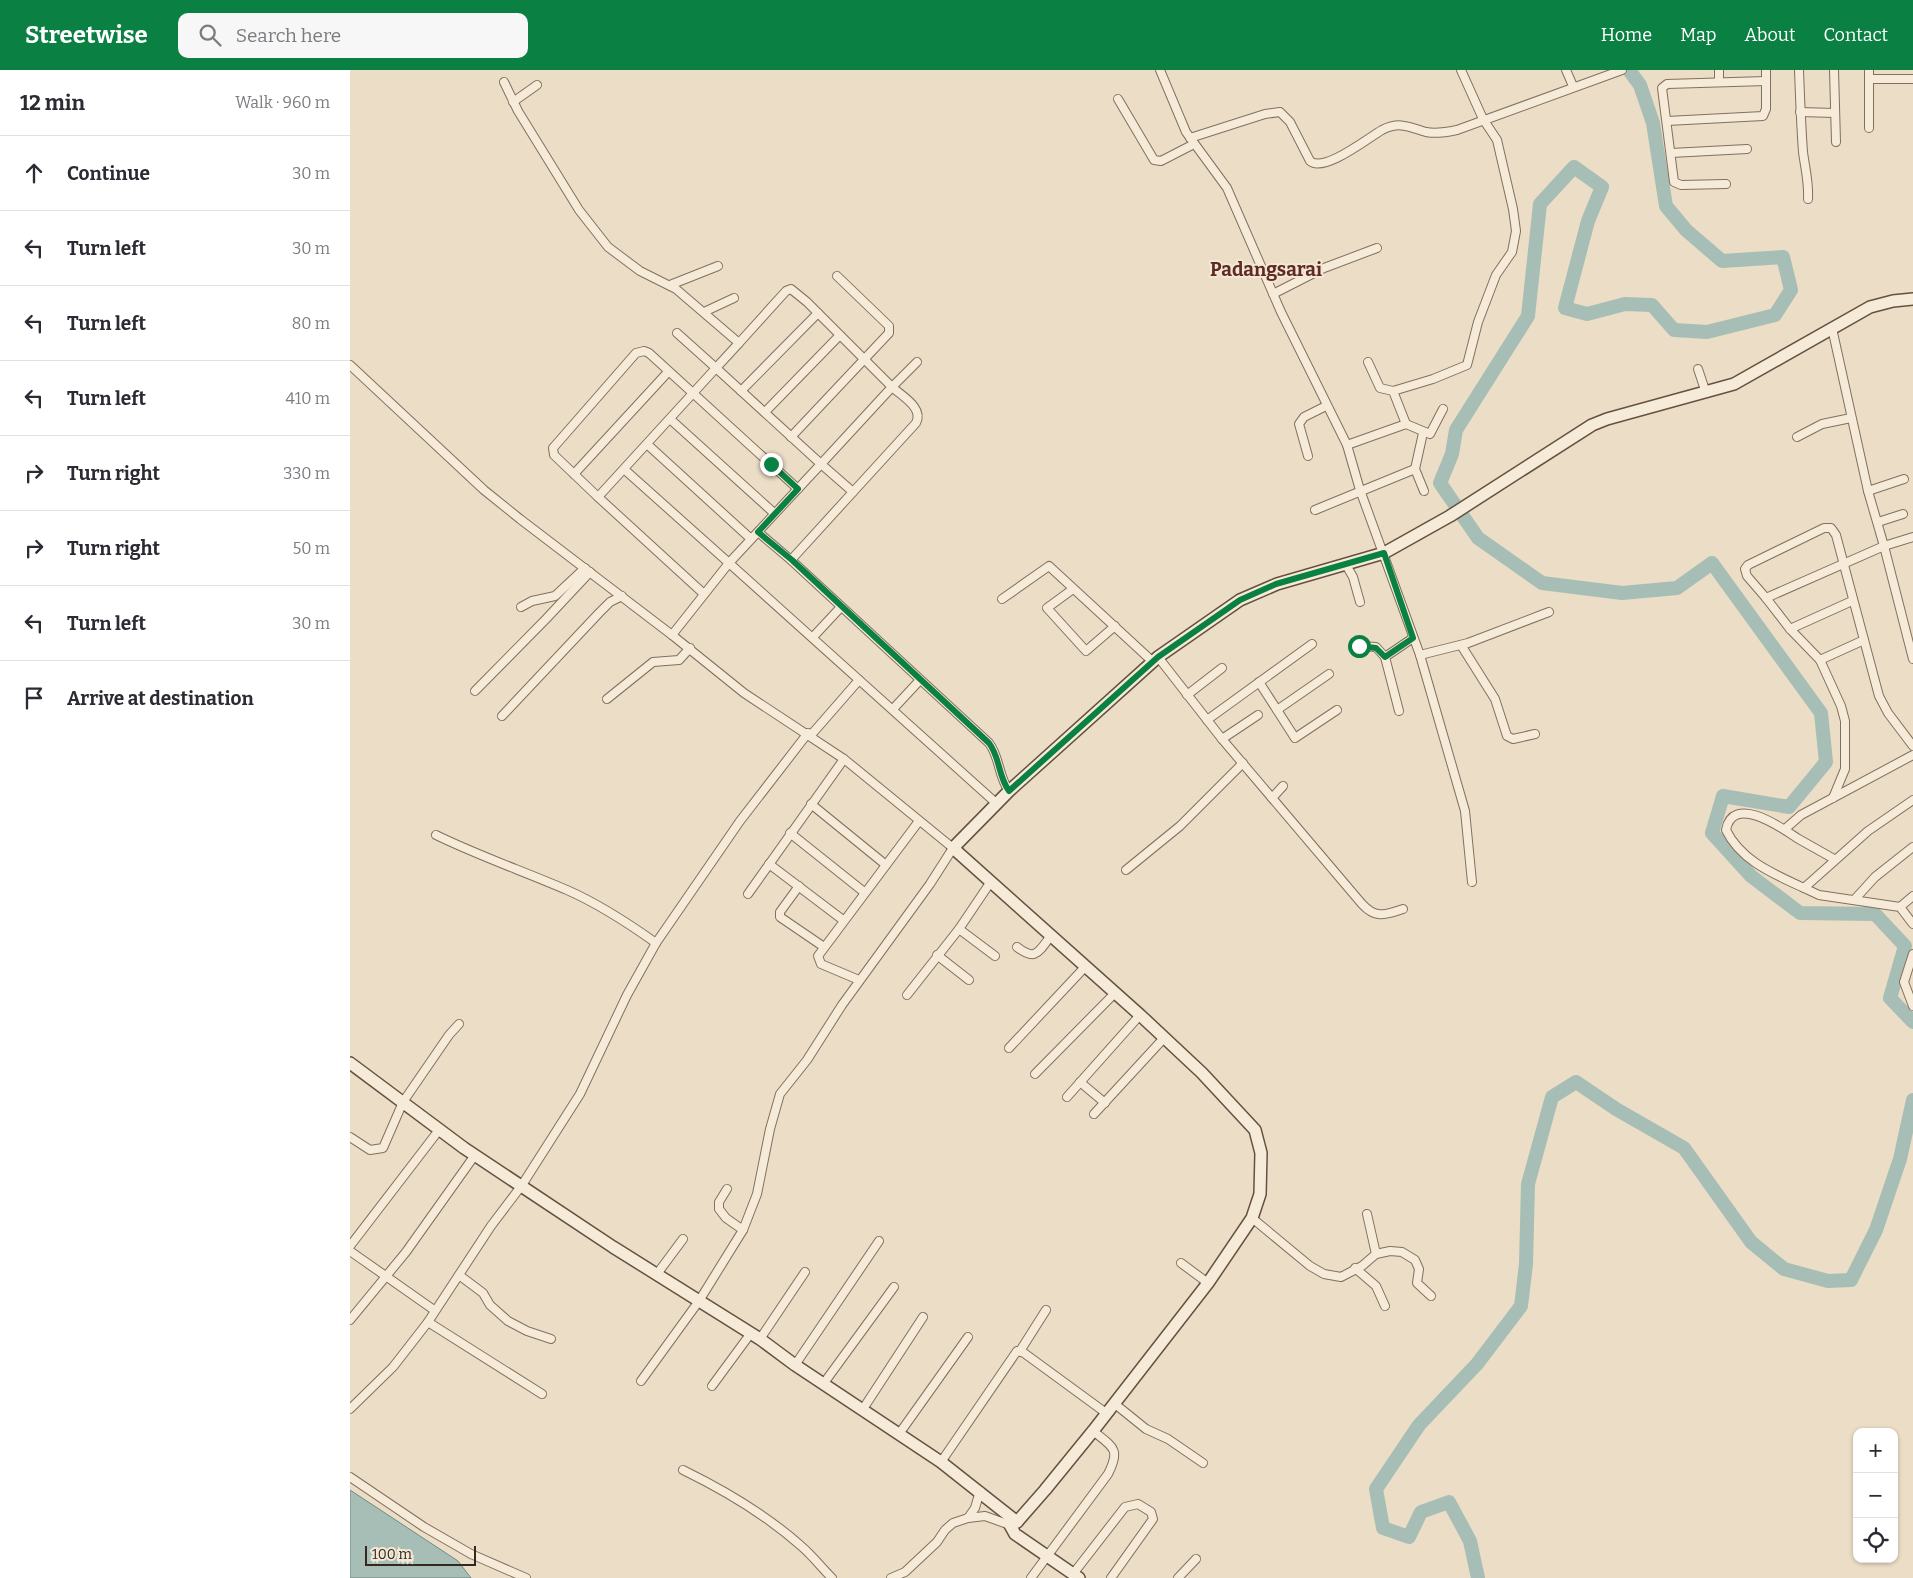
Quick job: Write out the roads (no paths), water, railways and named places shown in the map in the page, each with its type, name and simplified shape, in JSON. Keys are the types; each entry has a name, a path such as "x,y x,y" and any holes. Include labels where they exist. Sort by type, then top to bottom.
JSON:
{"street":[{"path":"1160,70 1192,141 1227,188 1273,294 1326,406 1347,445 1360,490 1420,656 1465,811 1472,882"},
{"path":"1368,362 1380,388 1393,391 1433,379 1467,365 1478,322 1494,279 1514,248 1515,220 1497,140 1483,119 1461,70"},
{"path":"1566,70 1573,86"},
{"path":"1118,99 1151,156 1157,162 1192,141 1265,114 1280,112 1286,116 1310,161 1316,164 1341,156 1383,129 1398,124 1439,133 1457,130 1621,70"},
{"path":"1719,70 1719,81"},
{"path":"1667,121 1763,116 1766,109 1766,70"},
{"path":"1799,70 1800,112 1809,184 1808,199"},
{"path":"1834,70 1836,142"},
{"path":"1869,70 1869,128"},
{"path":"1869,79 1913,79"},
{"path":"1726,184 1677,184 1673,179 1663,86 1719,81 1766,81"},
{"path":"504,82 513,102 579,210 601,240 633,266 670,285 739,343"},
{"path":"513,102 537,86"},
{"path":"1800,112 1835,113"},
{"path":"1671,153 1747,149"},
{"path":"1273,294 1333,264 1377,248"},
{"path":"670,285 718,266"},
{"path":"791,437 889,333 889,326 837,276"},
{"path":"598,497 648,445 692,394 788,290 794,291 839,336 865,358 892,387 914,406 918,419 792,560"},
{"path":"704,312 734,298"},
{"path":"642,1381 699,1302 744,1230 757,1194 770,1129 780,1094 808,1060 859,980 930,884 953,848 1009,791 1155,659 1224,610 1257,592 1384,553 1450,516 1475,498 1592,426 1643,409 1734,384 1832,328 1880,304 1913,299"},
{"path":"741,391 818,314"},
{"path":"1832,328 1868,491 1878,522 1912,654"},
{"path":"677,333 852,492"},
{"path":"765,412 839,336"},
{"path":"704,594 554,455 553,448 636,353 649,352 668,372 798,489"},
{"path":"672,634 729,563 917,362"},
{"path":"350,365 484,490 690,648 744,693 810,734 844,759 918,822 953,848 1050,937 1140,1015 1202,1074 1255,1130 1260,1145 1261,1178 1257,1205 1252,1218 1208,1283 1093,1432 1013,1523"},
{"path":"1698,369 1706,393"},
{"path":"574,474 668,372"},
{"path":"1393,391 1406,424 1422,433 1433,433 1443,409"},
{"path":"1308,456 1299,424 1304,417 1326,406"},
{"path":"1797,438 1822,424 1851,418"},
{"path":"670,419 774,514"},
{"path":"1347,445 1406,424"},
{"path":"1422,433 1415,468 1424,491"},
{"path":"648,445 751,539"},
{"path":"1316,510 1415,468"},
{"path":"625,470 893,709 996,804"},
{"path":"1868,491 1904,479"},
{"path":"1878,522 1903,514"},
{"path":"1833,798 1845,769 1845,721 1841,706 1820,660 1790,630 1747,576 1745,569 1748,565 1824,528 1831,528 1836,535 1852,601 1882,704 1913,746"},
{"path":"758,532 792,560 989,743 995,755 1002,780 1009,791"},
{"path":"1766,598 1842,563 1884,546 1913,537"},
{"path":"1346,565 1353,577 1360,602"},
{"path":"1002,599 1049,566 1114,626 1155,659 1188,694 1207,720 1272,798 1370,912 1384,914 1402,909"},
{"path":"521,607 532,601 555,596 587,570"},
{"path":"475,691 546,620 587,570"},
{"path":"1073,588 1047,608 1086,651 1114,626"},
{"path":"502,716 599,613 622,596"},
{"path":"1790,630 1852,601"},
{"path":"813,637 841,606"},
{"path":"1420,656 1461,645 1549,612"},
{"path":"1385,657 1413,638"},
{"path":"1820,660 1864,640"},
{"path":"1207,720 1312,644"},
{"path":"1461,645 1496,699 1507,736 1513,739 1535,734"},
{"path":"1359,646 1376,648 1385,657 1399,711"},
{"path":"606,699 652,662 679,660 690,648"},
{"path":"1188,694 1222,668"},
{"path":"1277,710 1329,674"},
{"path":"350,1409 393,1367 428,1322 434,1310 522,1185 580,1094 627,996 656,943 740,821 810,734 859,680"},
{"path":"893,709 920,680"},
{"path":"1259,682 1295,738 1336,710"},
{"path":"1222,738 1258,715"},
{"path":"1785,829 1800,815 1913,755"},
{"path":"748,894 844,759"},
{"path":"1126,870 1180,826 1243,763"},
{"path":"1272,798 1284,786"},
{"path":"1804,888 1834,859 1891,813 1913,800"},
{"path":"811,804 886,865"},
{"path":"1834,859 1766,818 1748,814 1738,815 1731,819 1726,830 1735,845 1756,864 1819,895 1900,907 1913,924"},
{"path":"859,980 819,962 818,956 918,822"},
{"path":"790,833 864,892"},
{"path":"436,835 471,852 581,896 621,918 656,943"},
{"path":"1855,899 1875,877 1913,847"},
{"path":"769,864 844,920"},
{"path":"907,995 959,928 990,883"},
{"path":"799,886 780,912 780,917 824,947"},
{"path":"1900,907 1913,896"},
{"path":"959,928 995,956"},
{"path":"1017,947 1025,953 1033,955 1040,951 1050,937"},
{"path":"1913,954 1904,982 1913,1006"},
{"path":"937,955 969,980"},
{"path":"1009,1048 1085,967"},
{"path":"1035,1074 1115,993"},
{"path":"1067,1097 1140,1015"},
{"path":"350,1137 370,1150 383,1148 403,1102 459,1024"},
{"path":"1094,1114 1164,1038"},
{"path":"350,1063 475,1155 613,1248 755,1336 795,1365 941,1462 980,1491 1013,1523 1015,1534 1076,1576 1125,1506 1138,1504 1151,1512 1153,1519 1111,1578"},
{"path":"1080,1082 1105,1103"},
{"path":"350,1246 439,1130"},
{"path":"350,1320 406,1252 475,1155"},
{"path":"727,1189 719,1202 719,1209 726,1218 744,1230"},
{"path":"1367,1214 1376,1254"},
{"path":"1252,1218 1316,1270 1341,1277 1362,1266 1376,1254 1390,1250 1408,1255 1418,1265 1417,1283 1431,1296"},
{"path":"657,1274 683,1239"},
{"path":"795,1365 879,1241"},
{"path":"350,1251 434,1310"},
{"path":"1181,1263 1208,1283"},
{"path":"1355,1268 1376,1286 1385,1306"},
{"path":"712,1386 755,1336 805,1272"},
{"path":"459,1275 483,1293 490,1305 508,1320 527,1331 551,1339"},
{"path":"824,1383 894,1287"},
{"path":"941,1462 1014,1353 1020,1351 1046,1310"},
{"path":"863,1409 924,1317"},
{"path":"428,1322 542,1394"},
{"path":"899,1434 968,1337"},
{"path":"1020,1351 1065,1381 1106,1413"},
{"path":"1114,1404 1146,1430 1168,1439 1203,1463"},
{"path":"1031,1578 1114,1462 1115,1455 1112,1446 1093,1432"},
{"path":"683,1470 714,1484 772,1523 801,1546 832,1578"},
{"path":"350,1477 411,1520 471,1554 526,1578"},
{"path":"968,1518 975,1508 980,1491"},
{"path":"891,1578 905,1572 937,1542 945,1530 953,1523 968,1518 985,1516 1013,1523"},
{"path":"1178,1578 1196,1559"}],"water":[{"path":"350,1490 458,1561 471,1578 350,1578"}],"waterway":[{"path":"1629,70 1640,85 1653,123 1666,206 1686,230 1722,261 1783,257 1791,290 1775,315 1707,332 1674,330 1652,305 1625,304 1587,314 1565,308 1588,221 1602,187 1574,167 1540,204 1528,316 1456,430 1452,454 1440,483 1478,538 1542,583 1622,593 1677,588 1712,563 1821,713 1826,762 1789,807 1723,796 1712,833 1751,876 1800,913 1875,914 1905,946 1890,998 1913,1022"},
{"path":"1478,1578 1470,1541 1449,1502 1421,1512 1409,1537 1383,1528 1376,1489 1419,1425 1477,1364 1521,1306 1526,1264 1528,1184 1552,1097 1576,1082 1616,1109 1684,1148 1751,1242 1784,1269 1828,1281 1851,1280 1876,1230 1900,1159 1913,1100"}],"district":[{"name":"Padangsarai","path":"1266,269"}]}
